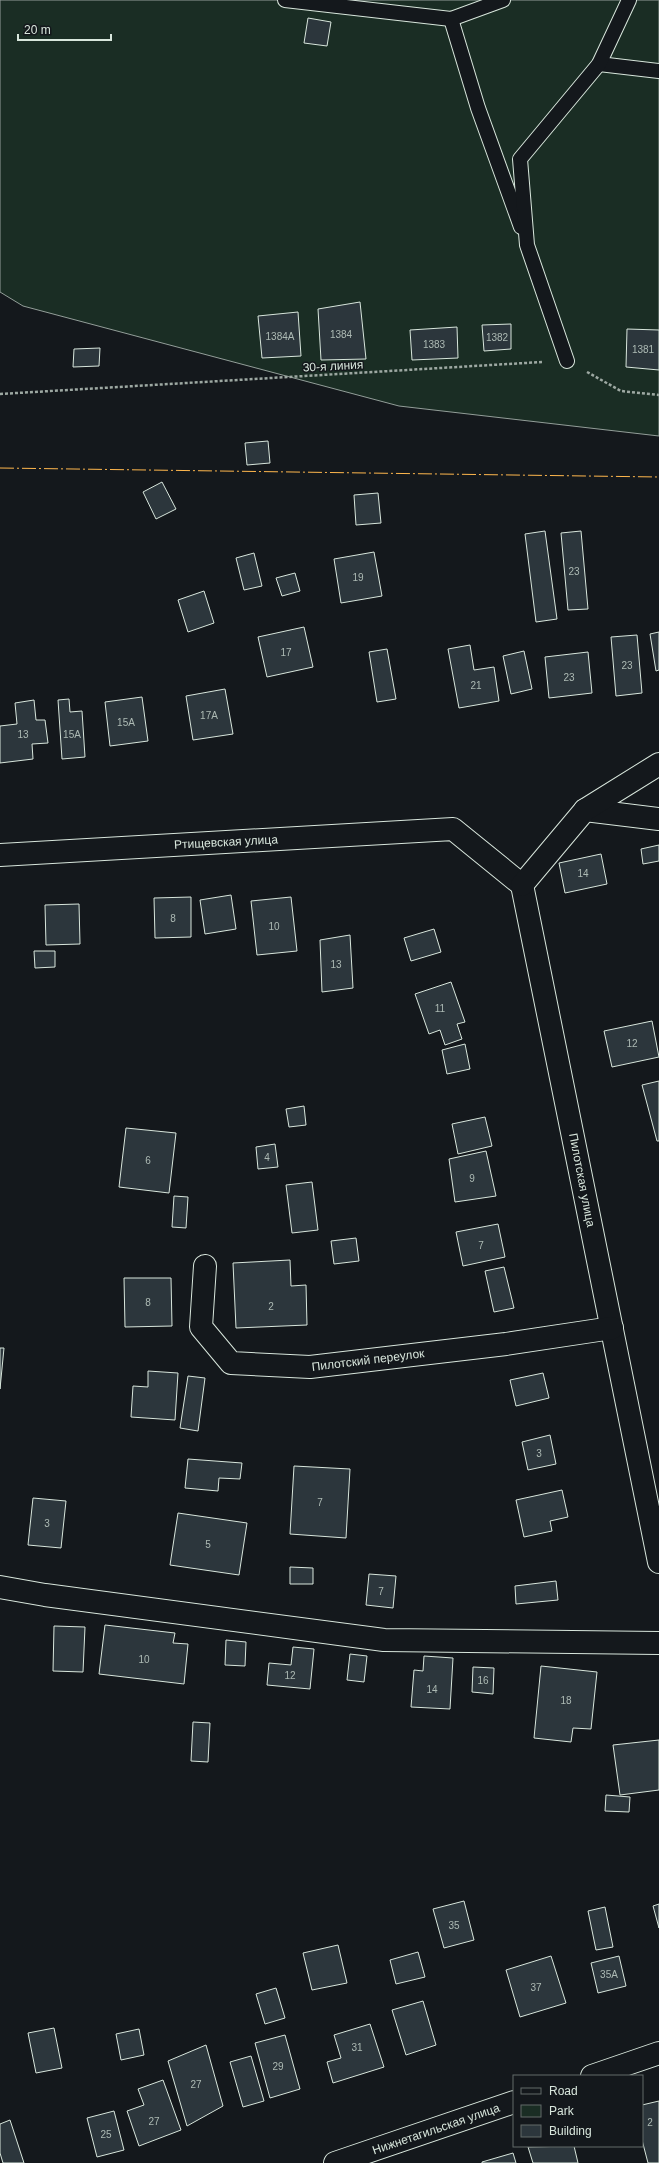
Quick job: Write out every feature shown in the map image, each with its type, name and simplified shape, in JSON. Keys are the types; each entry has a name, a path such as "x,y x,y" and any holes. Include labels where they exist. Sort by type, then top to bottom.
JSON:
{"street":[{"path":"522,885 585,810 659,764"},
{"path":"585,810 659,819"},
{"name":"Ртищевская улица","path":"0,855 453,829 522,885"},
{"name":"Пилотская улица","path":"522,885 659,1562"},
{"name":"Пилотский переулок","path":"205,1266 201,1327 231,1362 310,1367 506,1344 612,1328"},
{"path":"0,1587 52,1596 384,1640 659,1643"},
{"path":"595,2075 659,2053"},
{"name":"Нижнетагильская улица","path":"335,2163 513,2102"}],"lane":[{"path":"284,0 451,19 503,0"},
{"path":"527,245 520,159 599,64 629,0"},
{"path":"451,19 478,108 567,361"},
{"path":"599,64 659,71"}],"path":[{"name":"30-я линия","path":"0,394 567,361"},
{"path":"567,361 621,390 659,394"}],"green space":[{"path":"0,0 659,0 659,436 399,406 23,306 0,292"}],"building":[{"path":"308,18 331,22 327,46 304,43"},
{"path":"360,302 366,359 321,360 318,309"},
{"path":"298,312 301,356 262,358 258,316"},
{"path":"511,324 511,349 484,351 482,325"},
{"path":"457,327 458,358 412,360 410,330"},
{"path":"627,329 659,330 659,370 626,367"},
{"path":"100,348 99,366 73,367 74,349"},
{"path":"268,441 270,463 247,465 245,443"},
{"path":"162,482 176,509 156,519 143,492"},
{"path":"378,493 381,523 356,525 354,495"},
{"path":"545,531 557,619 536,622 525,534"},
{"path":"581,531 588,609 568,610 561,533"},
{"path":"374,552 382,596 341,603 334,559"},
{"path":"254,553 262,586 244,590 236,558"},
{"path":"295,573 300,591 282,596 276,578"},
{"path":"204,591 214,623 188,632 178,600"},
{"path":"304,627 313,667 267,677 258,637"},
{"path":"659,632 659,670 656,671 650,634"},
{"path":"637,635 642,693 616,696 611,637"},
{"path":"470,645 474,670 494,667 499,701 459,708 448,649"},
{"path":"387,649 396,699 377,702 369,652"},
{"path":"524,651 532,689 511,694 503,656"},
{"path":"588,652 592,693 549,698 545,657"},
{"path":"225,689 233,734 193,740 186,696"},
{"path":"142,697 148,741 110,746 105,702"},
{"path":"69,699 70,712 82,711 85,757 62,759 58,700"},
{"path":"34,700 36,720 45,720 48,743 32,744 33,759 0,763 0,726 17,724 15,703"},
{"path":"659,845 659,861 643,864 641,849"},
{"path":"601,854 607,884 565,893 559,863"},
{"path":"231,895 236,929 205,934 200,900"},
{"path":"191,897 191,937 155,938 154,898"},
{"path":"291,897 297,951 257,955 251,901"},
{"path":"79,904 80,944 46,945 45,905"},
{"path":"434,929 441,952 411,961 404,938"},
{"path":"350,935 353,988 322,992 320,940"},
{"path":"34,951 55,951 55,967 35,968"},
{"path":"451,982 465,1022 457,1024 462,1039 445,1045 440,1030 429,1034 415,994"},
{"path":"652,1021 659,1057 612,1067 604,1031"},
{"path":"465,1044 470,1069 447,1074 442,1050"},
{"path":"659,1081 659,1141 657,1141 642,1085"},
{"path":"304,1106 306,1125 289,1127 286,1109"},
{"path":"485,1117 492,1146 458,1154 452,1124"},
{"path":"126,1128 176,1133 169,1193 119,1187"},
{"path":"275,1144 278,1167 258,1169 256,1147"},
{"path":"486,1151 496,1196 455,1202 449,1159"},
{"path":"312,1182 318,1230 292,1233 286,1185"},
{"path":"174,1196 188,1197 186,1228 172,1227"},
{"path":"498,1224 505,1257 463,1266 456,1232"},
{"path":"356,1238 359,1261 334,1264 331,1241"},
{"path":"290,1260 291,1286 306,1285 307,1325 236,1328 233,1263"},
{"path":"504,1267 514,1308 494,1312 485,1271"},
{"path":"124,1278 171,1278 172,1326 125,1327"},
{"path":"0,1348 4,1348 0,1389"},
{"path":"148,1371 178,1373 175,1420 131,1417 133,1386 148,1387"},
{"path":"543,1373 549,1398 516,1406 510,1380"},
{"path":"188,1376 205,1378 198,1431 180,1428"},
{"path":"550,1435 556,1464 528,1470 522,1442"},
{"path":"188,1459 242,1463 240,1479 219,1478 218,1491 185,1488"},
{"path":"294,1466 350,1469 346,1538 290,1534"},
{"path":"562,1490 568,1517 550,1521 552,1531 524,1537 516,1500"},
{"path":"33,1498 66,1501 61,1548 28,1545"},
{"path":"178,1513 247,1523 239,1575 170,1565"},
{"path":"290,1567 313,1568 313,1584 290,1584"},
{"path":"369,1574 396,1576 393,1608 366,1605"},
{"path":"556,1581 558,1600 516,1604 515,1586"},
{"path":"105,1625 175,1633 173,1643 188,1644 184,1684 99,1674"},
{"path":"54,1626 85,1627 83,1672 53,1671"},
{"path":"226,1640 246,1642 245,1666 225,1665"},
{"path":"293,1647 314,1649 310,1689 267,1685 269,1663 291,1665"},
{"path":"350,1654 367,1656 364,1682 347,1680"},
{"path":"424,1656 453,1658 450,1709 411,1707 414,1670 423,1671"},
{"path":"541,1666 597,1672 591,1729 573,1728 571,1742 534,1738"},
{"path":"473,1667 494,1668 493,1694 472,1692"},
{"path":"193,1722 210,1723 208,1762 191,1761"},
{"path":"659,1740 659,1790 620,1795 613,1745"},
{"path":"606,1795 630,1797 629,1812 605,1811"},
{"path":"464,1901 474,1940 444,1948 433,1909"},
{"path":"659,1904 659,1928 653,1906"},
{"path":"605,1907 613,1947 596,1950 588,1911"},
{"path":"338,1945 347,1983 312,1990 303,1953"},
{"path":"418,1952 425,1977 396,1984 390,1960"},
{"path":"551,1956 566,2003 520,2017 506,1970"},
{"path":"619,1956 626,1986 598,1993 591,1963"},
{"path":"276,1988 285,2018 265,2024 256,1994"},
{"path":"423,2001 436,2045 406,2055 392,2010"},
{"path":"370,2024 384,2067 333,2083 327,2062 341,2058 334,2035"},
{"path":"54,2028 62,2068 36,2073 28,2033"},
{"path":"139,2029 144,2055 121,2060 116,2034"},
{"path":"285,2035 300,2089 270,2098 255,2043"},
{"path":"206,2045 223,2106 187,2126 168,2061"},
{"path":"251,2056 264,2101 243,2107 230,2062"},
{"path":"163,2080 181,2130 139,2146 127,2111 144,2105 138,2089"},
{"path":"659,2101 659,2163 648,2163 643,2144 643,2105"},
{"path":"114,2111 124,2150 97,2157 87,2118"},
{"path":"10,2120 24,2163 3,2163 0,2153 0,2124"},
{"path":"528,2147 574,2147 578,2163 533,2163"},
{"path":"513,2153 516,2163 482,2163 482,2162"}],"power":[{"path":"0,468 659,477"}]}
